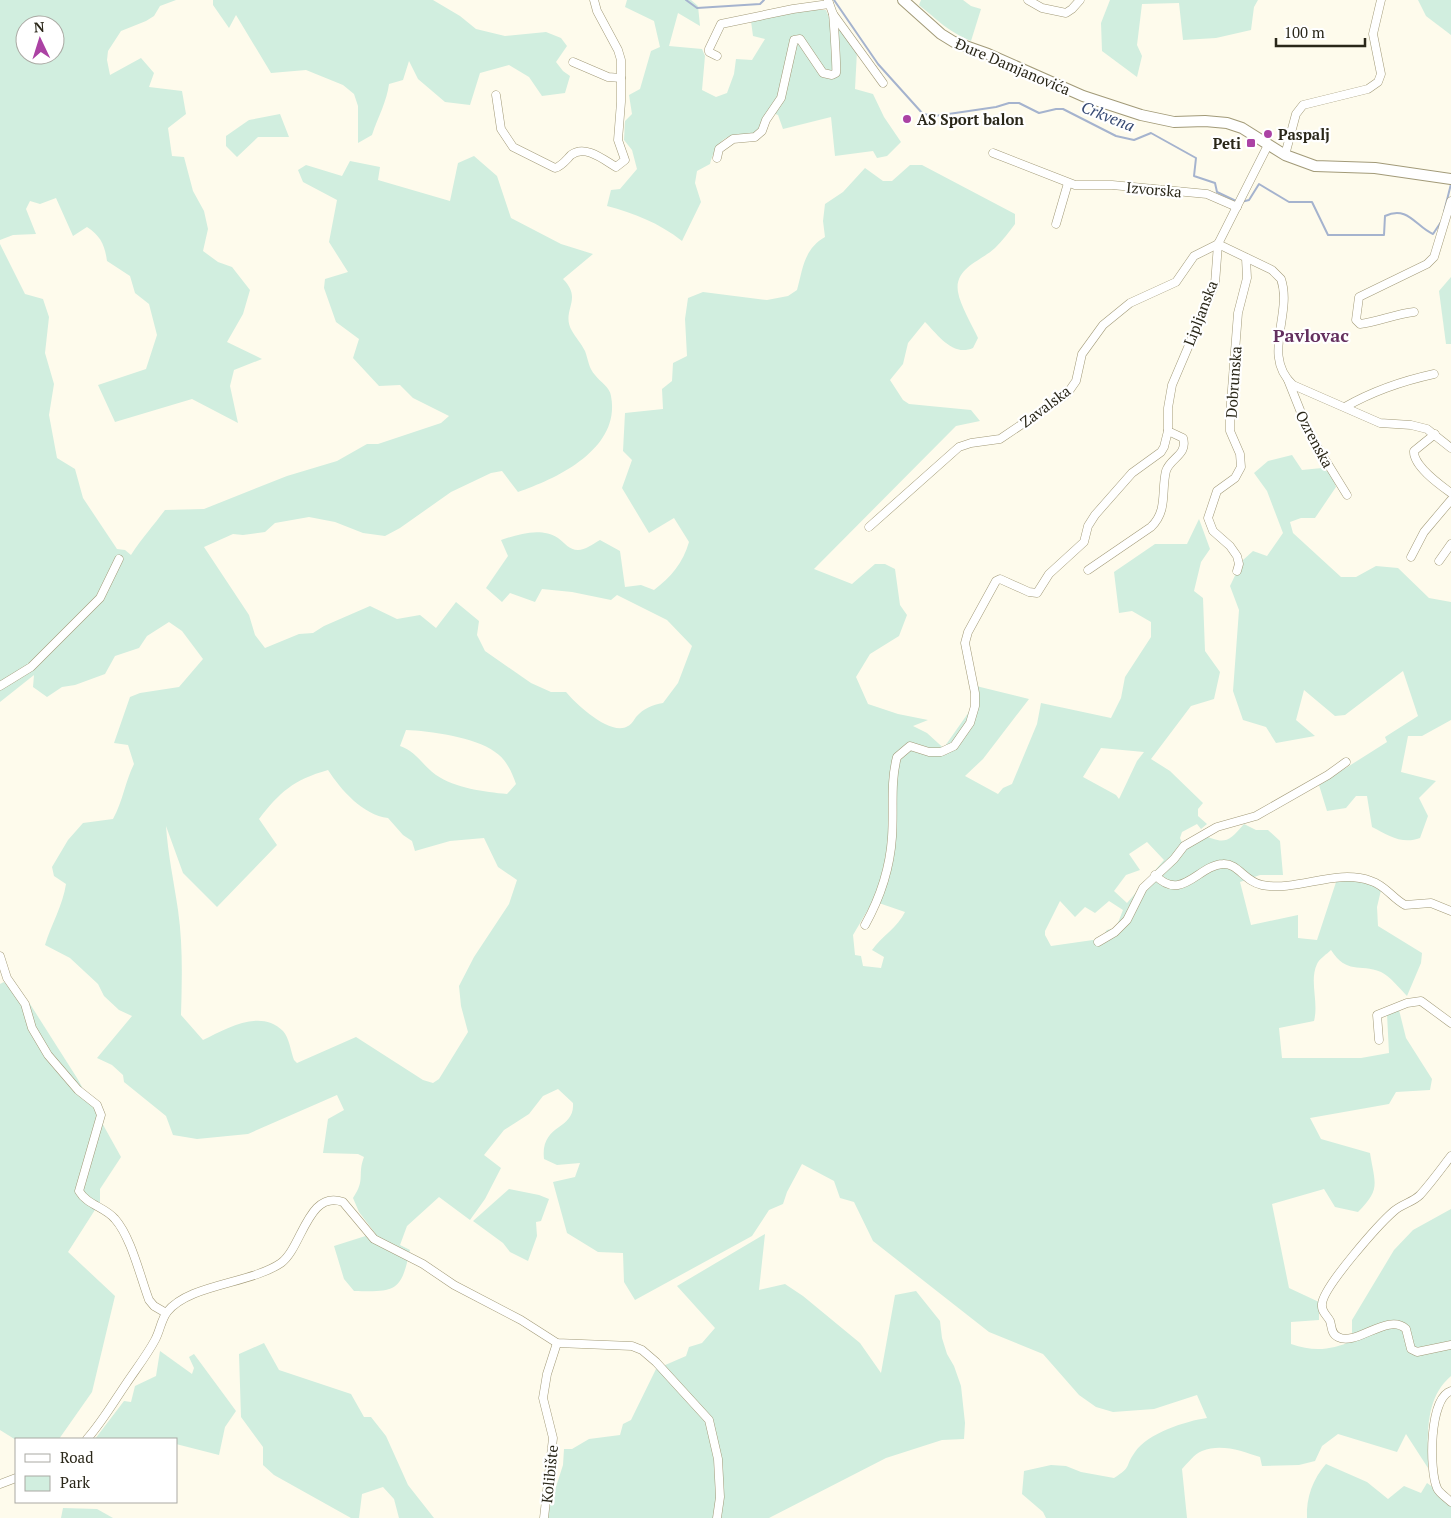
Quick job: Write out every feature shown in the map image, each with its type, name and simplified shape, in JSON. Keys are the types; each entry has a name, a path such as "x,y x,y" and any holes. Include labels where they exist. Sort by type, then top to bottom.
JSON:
{"main road":[{"name":"Đure Damjanovića","path":"908,2 941,34 954,42 988,54 1083,96 1157,120 1227,123 1242,128 1285,155 1315,166 1375,168 1449,179"}],"street":[{"path":"496,95 501,129 513,147 555,168 576,152 581,151 599,157 616,167 624,160 618,140 621,60 618,50 597,11 594,0"},
{"path":"1028,0 1042,8 1066,13 1080,0"},
{"path":"1285,155 1296,114 1302,105 1368,90 1378,82 1381,74 1373,34 1381,0"},
{"path":"717,56 709,52 709,49 721,24 828,2 833,14 883,83"},
{"path":"717,158 719,149 733,139 755,137 762,131 781,98 794,40 800,39 808,47 823,73 832,75 836,73 833,14"},
{"path":"573,62 608,78 621,78"},
{"name":"Lipljanska","path":"866,925 880,896 890,853 892,785 897,757 910,746 934,752 954,746 970,723 975,706 973,679 966,653 966,637 996,581 1000,579 1030,592 1037,593 1049,574 1084,542 1088,526 1126,480 1161,452 1168,431 1168,408 1172,385 1215,284 1218,244 1268,145"},
{"name":"Izvorska","path":"993,153 1068,183 1207,194 1239,203"},
{"path":"1056,224 1068,183"},
{"path":"1414,312 1397,314 1371,323 1360,324 1356,320 1359,296 1427,264 1434,257 1451,201"},
{"name":"Ozrenska","path":"1218,244 1272,270 1281,279 1282,312 1278,354 1283,375 1293,385 1380,423 1411,425 1435,434 1451,448"},
{"name":"Zavalska","path":"869,527 959,447 971,443 1000,439 1066,394 1076,381 1082,354 1103,325 1130,303 1176,282 1194,256 1218,244"},
{"name":"Dobrunska","path":"1237,571 1239,564 1237,556 1230,546 1213,531 1208,518 1217,491 1235,478 1241,467 1240,454 1230,431 1230,415 1238,313 1246,285 1246,258"},
{"path":"1344,407 1363,396 1395,384 1434,374"},
{"name":"Ozrenska","path":"1288,380 1310,435 1347,495"},
{"path":"1088,570 1151,527 1159,518 1164,502 1166,471 1180,455 1184,446 1183,438 1168,431"},
{"path":"1435,434 1414,450 1414,456 1431,478 1451,494"},
{"path":"1411,556 1424,532 1451,500"},
{"path":"1439,562 1451,544"},
{"path":"0,686 31,667 100,598 119,559"},
{"path":"1098,942 1115,932 1127,920 1140,892 1155,875 1174,859 1184,846 1196,837 1217,828 1256,816 1328,775 1346,762"},
{"path":"1155,875 1161,881 1176,885 1186,883 1209,869 1224,864 1233,865 1250,881 1263,885 1290,886 1342,877 1359,878 1377,883 1405,905 1431,903 1451,912"},
{"path":"0,956 7,978 25,1004 32,1028 48,1055 78,1090 97,1105 100,1115 99,1126 79,1191 83,1198 113,1216 122,1226 149,1300 154,1306 166,1313"},
{"path":"1379,1040 1377,1015 1412,1002 1425,1002 1451,1023"},
{"path":"1451,1156 1419,1196 1394,1211 1367,1240 1332,1283 1323,1298 1322,1306 1334,1333 1340,1338 1355,1338 1370,1329 1396,1324 1406,1329 1411,1349 1417,1352 1451,1345"},
{"path":"87,1438 106,1417 156,1339 166,1313 176,1303 189,1296 258,1274 281,1263 289,1255 313,1211 319,1205 336,1200 343,1202 374,1239 423,1264 454,1285 521,1320 557,1343 632,1346 642,1350 656,1362 709,1420 718,1459 720,1497 717,1518"},
{"name":"Kolibište","path":"544,1518 553,1438 543,1398 547,1374 557,1343"},
{"path":"1451,1391 1445,1394 1437,1412 1432,1445 1437,1488 1451,1502"},
{"path":"0,1484 15,1478"}],"green space":[{"path":"0,0 176,0 160,6 154,16 146,21 121,31 108,51 107,60 110,75 141,58 154,73 149,87 182,91 186,114 168,128 172,156 184,157 193,191 204,211 208,229 203,251 218,262 232,267 250,290 243,314 227,342 262,359 234,370 230,386 238,423 192,399 115,422 98,385 146,369 157,335 149,304 135,293 130,276 107,261 102,242 92,230 87,227 73,236 56,198 40,204 30,201 26,209 36,234 13,235 0,240"},
{"path":"213,0 433,0 460,16 476,29 505,36 546,32 561,38 567,46 556,62 570,76 565,93 542,96 529,77 509,65 480,73 470,105 445,102 418,79 409,61 403,80 389,84 372,135 358,143 358,106 354,94 343,85 306,70 271,73 236,15 229,28 213,5"},
{"path":"627,0 691,0 698,6 700,26 678,13 669,46 702,49 705,56 702,90 716,97 727,93 734,74 736,59 752,60 765,39 753,36 751,21 801,10 826,10 830,20 837,21 857,51 855,89 873,94 884,117 901,142 887,156 877,158 873,151 835,156 831,117 783,129 778,115 767,111 762,124 756,132 750,135 737,135 726,138 716,149 710,164 697,171 695,183 701,202 682,241 646,219 607,206 611,190 620,189 637,169 632,150 624,140 625,121 632,114 629,95 640,89 651,51 660,47 654,21 625,7"},
{"path":"921,0 963,0 971,6 981,9 971,41 938,21 919,5"},
{"path":"1110,0 1258,0 1254,7 1251,30 1216,38 1183,40 1179,3 1142,4 1137,45 1142,56 1137,77 1102,51 1101,23"},
{"path":"1418,0 1451,0 1451,35 1426,16"},
{"path":"280,114 289,137 258,137 237,157 226,146 226,136 249,120"},
{"path":"474,156 497,176 511,218 561,244 593,254 563,279 572,293 568,317 569,324 585,351 593,373 607,387 611,396 612,414 606,431 597,446 584,458 551,478 518,492 502,471 491,473 451,492 400,528 385,536 363,533 335,522 309,517 275,523 265,532 243,535 233,534 204,547 249,615 255,635 265,648 299,634 313,633 324,626 370,606 397,619 420,615 436,628 456,602 479,621 477,635 485,651 531,683 551,692 566,692 594,718 604,723 621,728 631,724 645,709 663,703 678,683 692,646 667,620 617,595 611,600 572,592 542,589 535,602 510,593 502,602 486,588 508,556 501,540 537,532 551,535 572,549 581,550 600,540 620,551 625,587 641,585 654,590 676,569 689,542 674,518 649,533 622,488 632,460 623,451 625,413 663,409 662,389 672,381 673,363 687,356 685,319 688,298 703,292 767,300 788,296 797,290 808,253 825,237 823,221 825,204 843,192 865,168 883,181 892,181 910,165 922,165 1015,214 1015,224 995,248 970,266 960,277 958,292 961,303 978,338 973,348 959,350 952,347 925,322 908,343 903,364 890,380 903,400 909,404 971,410 980,421 956,426 814,569 852,584 875,564 885,564 895,569 900,605 907,615 899,636 870,654 856,677 868,704 898,714 928,720 913,726 927,733 949,753 945,746 971,709 972,685 1029,699 983,759 965,776 998,794 1003,788 1012,784 1037,724 1041,703 1111,718 1121,698 1125,677 1151,637 1151,622 1132,611 1119,613 1114,572 1155,544 1187,544 1199,519 1210,549 1201,562 1194,591 1203,598 1205,651 1220,672 1214,699 1191,706 1151,759 1170,771 1203,803 1198,809 1198,816 1207,824 1201,829 1197,824 1182,832 1180,838 1183,845 1201,834 1220,841 1229,839 1244,824 1256,830 1268,830 1280,841 1283,875 1260,875 1240,882 1251,925 1298,915 1298,938 1317,940 1339,873 1382,886 1377,907 1378,926 1422,953 1421,963 1407,996 1381,972 1373,969 1348,966 1342,963 1331,950 1318,962 1314,977 1314,1021 1279,1028 1282,1058 1361,1058 1389,1053 1387,1014 1399,1010 1406,1038 1432,1079 1430,1090 1396,1092 1389,1104 1310,1118 1321,1139 1370,1153 1374,1179 1373,1191 1358,1212 1335,1207 1324,1189 1272,1204 1289,1288 1319,1302 1319,1320 1291,1322 1291,1344 1315,1349 1330,1348 1352,1341 1352,1320 1394,1250 1413,1230 1451,1209 1451,1376 1442,1385 1436,1396 1429,1419 1428,1468 1406,1434 1397,1452 1338,1434 1322,1446 1315,1461 1299,1465 1262,1466 1260,1457 1246,1452 1224,1448 1209,1449 1199,1452 1182,1469 1187,1518 1046,1518 1043,1512 1022,1494 1024,1471 1051,1465 1066,1466 1081,1472 1114,1478 1126,1468 1135,1452 1149,1439 1178,1425 1207,1418 1197,1395 1154,1409 1113,1412 1096,1407 1079,1395 1043,1354 989,1332 873,1241 854,1202 840,1198 834,1181 802,1164 787,1192 783,1204 769,1210 752,1236 635,1300 624,1282 623,1253 598,1252 567,1233 553,1182 575,1177 580,1163 557,1165 544,1159 544,1147 547,1139 564,1124 572,1112 573,1103 558,1089 543,1096 529,1114 504,1130 484,1155 501,1168 485,1199 470,1220 439,1197 407,1226 400,1245 410,1250 407,1264 399,1282 388,1290 354,1291 344,1279 334,1246 375,1233 359,1212 353,1198 359,1186 364,1157 358,1154 323,1153 328,1119 344,1110 337,1095 248,1134 197,1139 173,1135 166,1116 124,1082 123,1075 112,1065 97,1058 132,1016 119,1010 104,996 98,984 70,958 45,945 66,884 54,876 52,867 68,840 83,823 113,819 134,764 128,745 114,743 130,697 140,693 179,687 203,659 182,631 169,622 147,636 139,648 115,656 105,674 75,685 62,687 47,697 33,687 34,675 0,702 0,244 25,294 43,299 49,317 45,353 54,384 49,415 57,458 75,469 83,498 117,549 125,550 131,555 165,510 204,509 287,476 337,461 367,444 378,444 441,423 449,416 413,398 400,385 379,386 353,358 359,339 336,322 324,288 325,279 348,272 329,242 337,200 303,182 298,170 306,165 342,176 350,161 380,167 378,180 450,201 458,163","holes":["406,730 439,733 476,742 487,747 502,758 516,784 507,794 480,791 461,786 436,775 411,751 400,746","1101,748 1144,752 1137,761 1119,799 1116,795 1083,777","328,770 339,786 361,807 379,816 388,818 403,835 412,841 415,851 450,841 484,838 498,867 517,880 509,904 474,957 459,986 461,1006 468,1032 439,1079 433,1083 423,1080 356,1037 297,1063 294,1060 285,1034 274,1024 264,1021 243,1023 232,1026 203,1040 181,1015 181,936 166,826 183,873 217,907 277,845 259,819 281,794 305,778","1147,842 1164,860 1127,903 1114,891 1126,875 1140,870 1129,854","873,901 905,912 872,950 884,957 881,968 863,966 861,956 855,955 853,935","1060,901 1075,917 1085,907 1095,913 1109,901 1123,910 1116,928 1107,930 1100,939 1051,946 1045,931"]},
{"path":"1451,277 1451,344 1446,344 1439,291"},
{"path":"1292,455 1302,470 1322,468 1332,475 1336,487 1315,518 1301,518 1290,522 1293,533 1341,577 1356,577 1376,566 1398,568 1429,598 1451,602 1451,720 1422,736 1408,736 1401,772 1436,781 1419,798 1428,816 1420,838 1401,840 1372,827 1367,796 1356,796 1346,808 1327,811 1319,785 1387,742 1385,737 1418,716 1403,671 1345,715 1335,716 1304,690 1296,720 1315,736 1276,743 1266,727 1243,720 1233,691 1239,610 1230,586 1242,561 1253,551 1267,556 1283,533 1267,491 1254,473 1268,461"},
{"path":"4,982 19,1000 30,1004 77,1078 121,1157 100,1189 100,1202 68,1252 115,1296 92,1392 60,1438 15,1439 0,1430 0,984"},
{"path":"509,1189 549,1199 541,1221 536,1222 537,1236 528,1261 510,1252 503,1243 473,1221"},
{"path":"765,1234 759,1290 785,1284 803,1296 860,1343 881,1373 895,1295 916,1291 940,1321 942,1338 947,1354 954,1366 961,1386 965,1423 964,1439 942,1440 886,1458 769,1518 546,1518 563,1465 564,1449 572,1449 589,1439 620,1435 623,1424 631,1420 656,1369 686,1356 689,1347 702,1343 715,1328 677,1286"},
{"path":"264,1343 279,1370 351,1394 364,1417 371,1417 386,1436 408,1485 434,1518 399,1518 394,1499 383,1487 362,1494 359,1518 351,1518 274,1475 263,1465 263,1447 241,1417 239,1354"},
{"path":"160,1351 192,1374 194,1368 189,1357 194,1354 236,1411 225,1427 219,1455 178,1445 178,1438 96,1438 124,1401 131,1402 135,1386 156,1376"},
{"path":"1326,1464 1367,1482 1388,1499 1404,1486 1421,1493 1427,1483 1451,1500 1451,1518 1307,1518 1311,1489 1317,1476"},
{"path":"63,1508 97,1509 113,1518 61,1518"}],"waterway":[{"name":"Crkvena","path":"686,0 697,8 760,4 764,0"},
{"name":"Crkvena","path":"834,0 878,64 923,114 935,116 996,107 1009,103 1019,103 1039,113 1063,109 1116,136 1134,140 1151,133 1196,158 1194,176 1215,183 1217,192 1236,201"},
{"name":"Crkvena","path":"1241,202 1249,200 1259,184 1289,202 1312,202 1328,235 1384,235 1385,216 1393,213 1406,215 1433,234 1441,222"},
{"name":"Crkvena","path":"1444,212 1451,184"}],"place":[{"name":"AS Sport balon","path":"907,119"},
{"name":"Paspalj","path":"1268,134"},
{"name":"Peti","path":"1251,143"}],"district":[{"name":"Pavlovac","path":"1311,335"}]}
